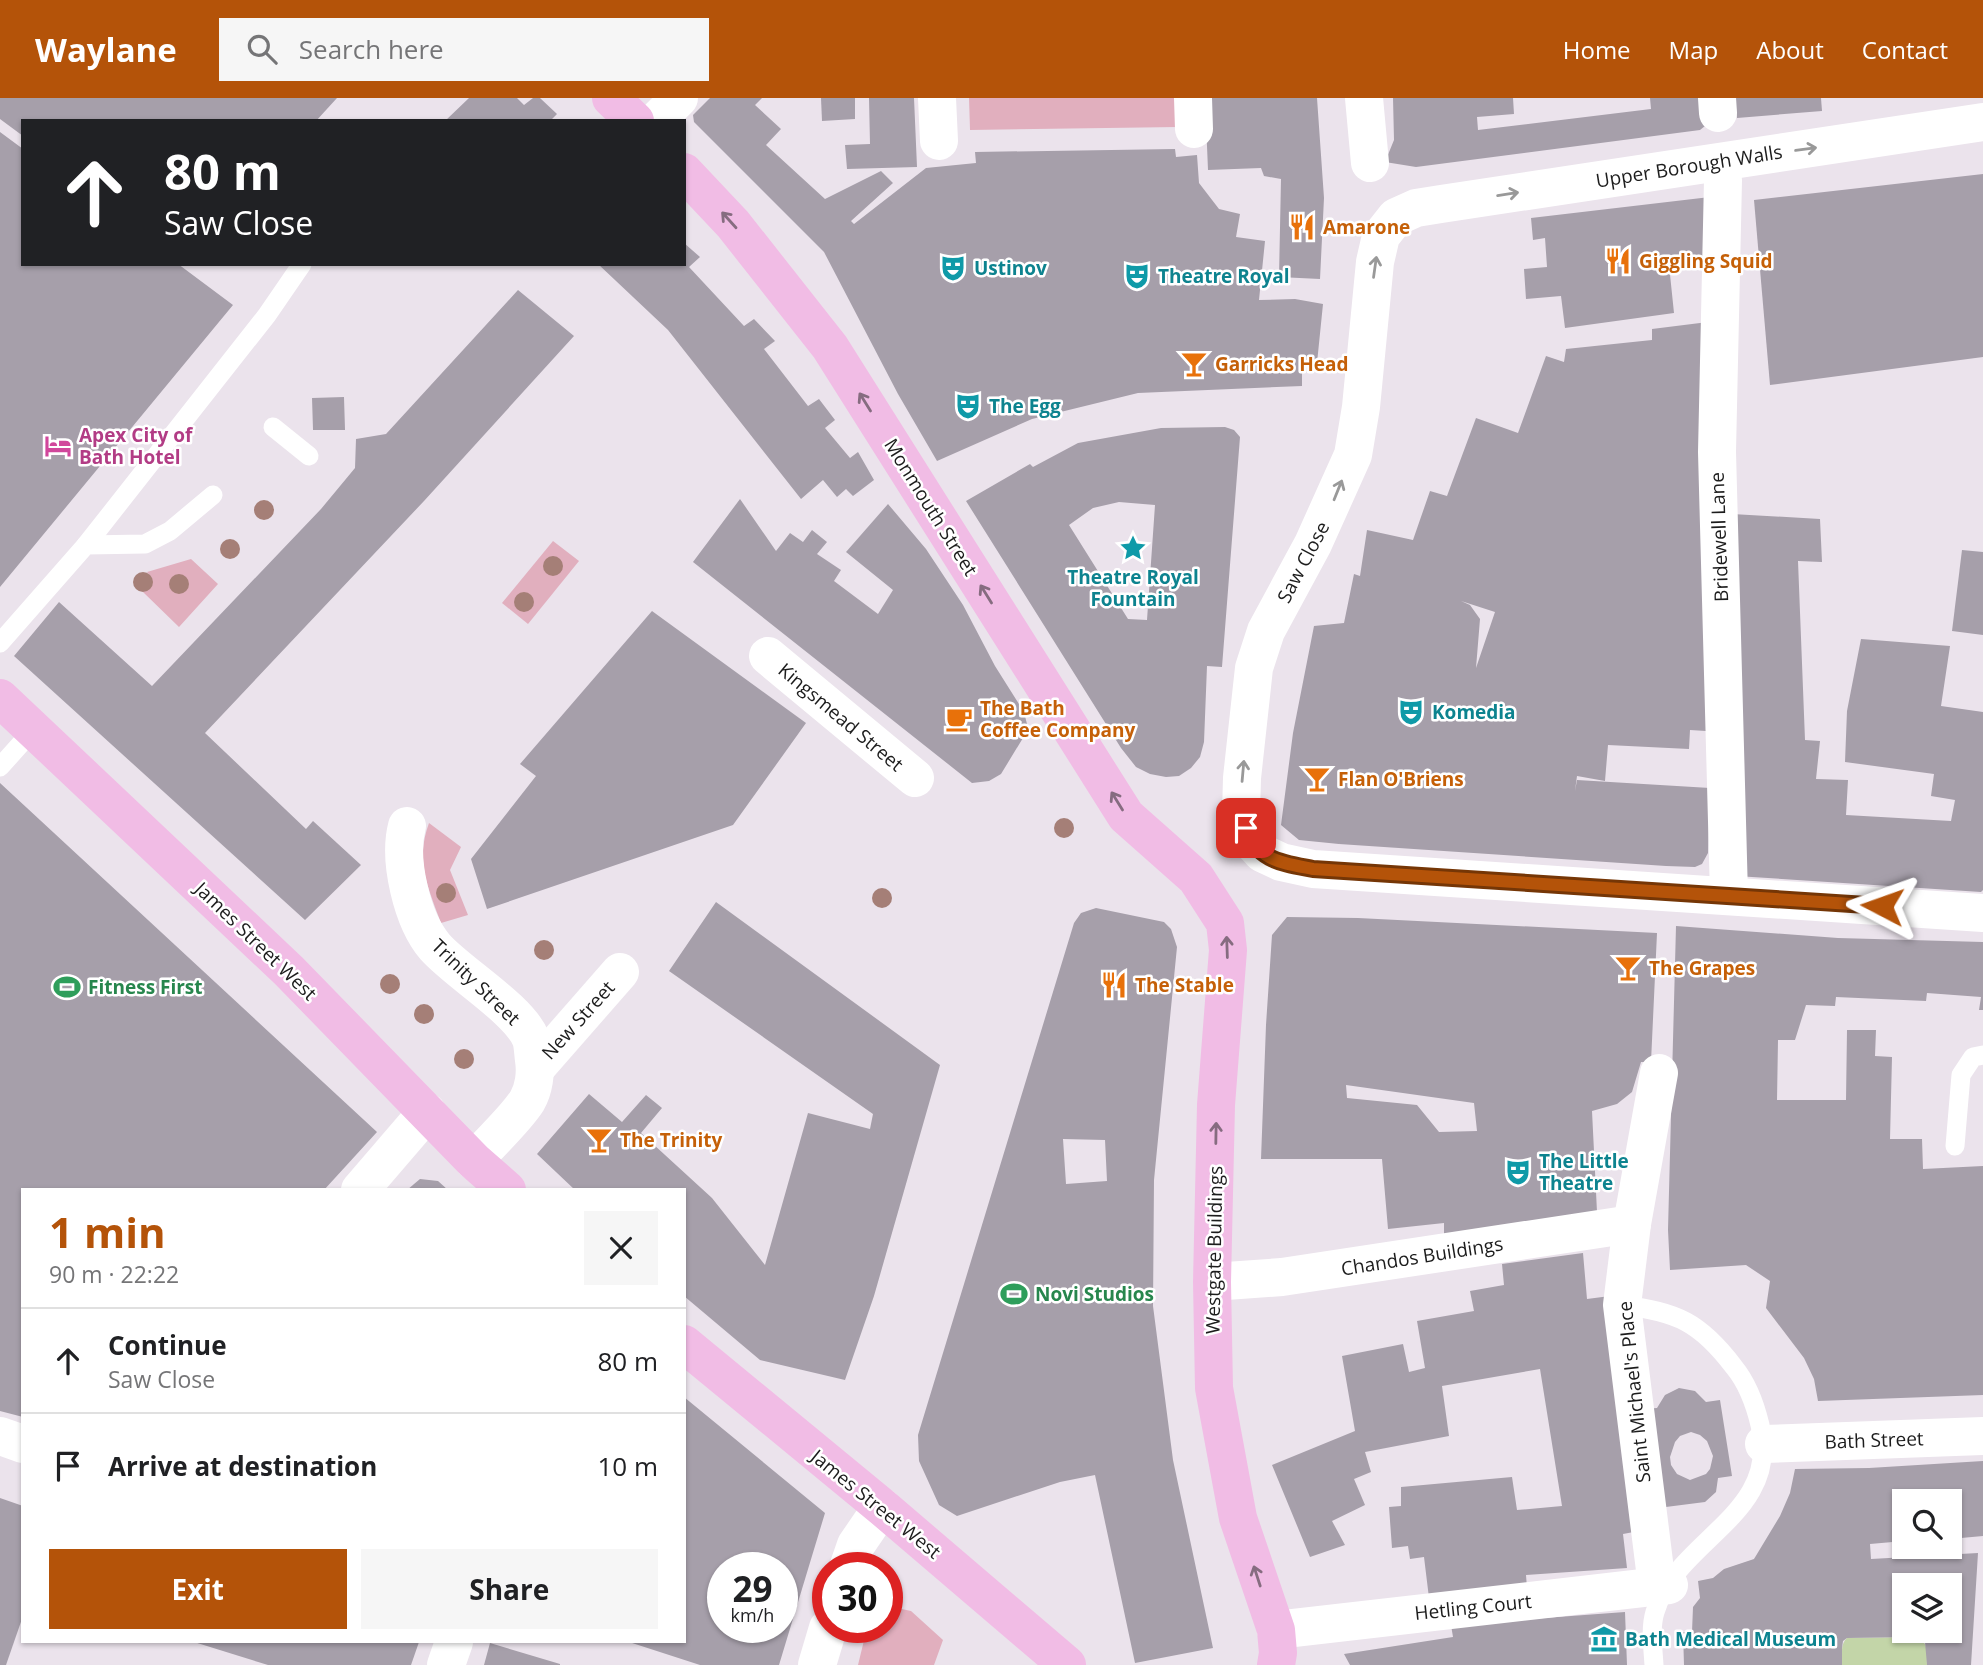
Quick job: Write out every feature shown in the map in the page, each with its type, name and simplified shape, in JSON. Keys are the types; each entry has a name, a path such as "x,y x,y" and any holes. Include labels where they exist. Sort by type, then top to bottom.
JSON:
{"street":[{"path":"611,98 633,119"},
{"path":"658,119 679,98"},
{"path":"937,98 939,141"},
{"path":"1364,98 1370,163"},
{"name":"Upper Borough Walls","path":"1396,217 1416,208 1983,122"},
{"name":"Monmouth Street","path":"686,174 733,224 830,347 1126,816 1163,851"},
{"name":"Bridewell Lane","path":"1723,180 1717,452 1730,895"},
{"name":"Saw Close","path":"1396,217 1381,236 1375,262 1361,407 1353,455 1313,544 1266,631 1254,668 1242,778 1241,814 1251,841 1262,853 1280,862 1313,869 1983,913"},
{"name":"Kingsmead Street","path":"768,656 915,778"},
{"name":"James Street West","path":"0,698 289,971 474,1161 505,1188"},
{"name":"Trinity Street","path":"407,826 403,841 407,870 413,904 423,928 436,947 511,1012 530,1038 536,1068"},
{"name":"Westgate Buildings","path":"1163,851 1196,878 1225,923 1228,950 1216,1105 1212,1282 1214,1388 1238,1518 1276,1648"},
{"name":"New Street","path":"536,1068 614,980"},
{"path":"474,1161 527,1100 536,1068"},
{"name":"Saint Michael's Place","path":"1659,1073 1632,1224 1622,1306 1663,1585"},
{"path":"362,1188 427,1112"},
{"name":"Chandos Buildings","path":"1212,1282 1282,1277 1632,1224"},
{"name":"James Street West","path":"686,1346 1068,1665"},
{"path":"0,1436 21,1443"},
{"name":"Bath Street","path":"1764,1444 1983,1436"},
{"path":"854,1552 882,1507"},
{"name":"Hetling Court","path":"1276,1648 1663,1585"},
{"path":"446,1665 454,1643"},
{"path":"817,1665 824,1643"}],"lane":[{"path":"0,643 86,545 267,315 301,266"},
{"path":"273,427 309,456"},
{"path":"86,545 145,544 170,531 214,495"},
{"path":"0,767 34,729"},
{"path":"1955,1146 1961,1075 1973,1057 1983,1055"},
{"path":"1622,1306 1653,1309 1689,1322 1721,1350 1740,1375 1755,1403 1764,1444 1760,1474 1742,1507 1663,1585 1655,1612 1654,1665"}],"shaded area":[{"path":"969,98 1177,98 1178,127 970,130"},
{"path":"553,541 579,561 528,624 502,603"},
{"path":"191,559 218,584 179,627 143,592 150,588 152,578 147,572"},
{"path":"429,823 461,847 450,870 468,915 441,923 423,862"},
{"path":"903,1609 911,1611 943,1640 934,1665 858,1665 863,1643 903,1643"},
{"path":"1892,1637 1892,1643 1924,1643 1927,1665 1842,1665 1842,1647 1847,1638"}],"building":[{"path":"0,98 337,98 318,119 21,119 21,135 0,119"},
{"path":"469,98 517,98 524,105 533,98 540,98 557,114 552,119 447,119"},
{"path":"710,98 762,98 755,105 781,129 766,145 825,199 881,171 893,183 851,221 854,224 926,168 976,163 975,152 1175,149 1176,157 1197,155 1199,183 1219,209 1240,214 1236,237 1265,241 1259,300 1295,299 1323,304 1317,363 1302,362 1302,386 1138,393 1032,419 937,461 898,394 824,252 694,122 693,115"},
{"path":"821,98 855,98 855,119 822,121"},
{"path":"869,98 914,98 917,167 847,169 845,145 870,144"},
{"path":"1205,98 1317,98 1324,198 1320,279 1279,277 1281,179 1264,176 1261,168 1208,170"},
{"path":"1393,98 1513,98 1514,114 1477,117 1478,130 1651,109 1650,98 1708,98 1710,122 1700,130 1416,167 1385,162 1394,140"},
{"path":"1735,98 1821,98 1822,111 1737,118"},
{"name":"Apex City of Bath Hotel","path":"0,132 21,148 21,266 181,266 233,305 0,587"},
{"path":"1983,174 1983,357 1770,385 1754,200"},
{"name":"Giggling Squid","path":"1710,197 1710,258 1669,265 1674,313 1565,328 1561,296 1526,299 1524,269 1547,267 1545,238 1533,240 1531,218"},
{"path":"686,245 700,257 689,267 744,326 754,319 775,341 764,349 808,406 819,399 835,420 825,428 850,458 858,452 874,480 853,496 846,489 837,497 823,480 801,499 668,330 600,266 686,266"},
{"path":"518,290 574,336 424,501 205,733 306,829 313,821 361,865 305,920 14,656 59,602 152,686 321,509 355,468 356,439 386,434"},
{"path":"1708,322 1706,731 1690,730 1689,749 1608,745 1605,781 1577,776 1575,791 1577,780 1710,788 1708,853 1702,864 1695,867 1299,840 1281,825 1293,733 1314,626 1344,623 1354,574 1360,576 1367,530 1413,540 1430,491 1447,496 1476,418 1518,433 1546,356 1564,362 1566,349 1652,340 1652,329","holes":["1461,601 1495,612 1476,668 1480,619 1470,605"]},
{"path":"344,397 345,430 313,430 312,398"},
{"path":"1225,427 1234,430 1240,437 1222,667 1207,666 1204,742 1200,757 1191,768 1179,776 1166,777 1150,774 1136,767 1121,748 966,501 1030,464 1033,467 1078,443 1161,428","holes":["1119,502 1155,505 1147,620 1128,619 1069,525 1093,508"]},
{"path":"740,499 776,551 790,533 803,542 812,530 827,542 817,554 841,570 834,581 878,614 893,590 846,552 888,504 926,549 963,605 995,666 1024,712 1026,733 1001,774 989,781 972,783 693,562"},
{"path":"1732,514 1820,519 1822,562 1798,561 1805,740 1820,741 1816,779 1848,780 1846,815 1951,821 1955,800 1931,796 1934,774 1845,762 1847,711 1861,639 1950,646 1941,706 1983,712 1981,892 1736,876"},
{"path":"1962,550 1983,552 1983,635 1952,631"},
{"path":"652,611 806,723 733,825 487,909 471,859 536,776 520,764"},
{"path":"0,783 377,1132 326,1188 21,1188 21,1416 0,1411"},
{"path":"716,902 940,1065 874,1296 845,1380 760,1360 686,1298 686,1188 573,1188 537,1154 589,1094 622,1122 646,1095 662,1108 641,1133 712,1198 765,1265 808,1113 870,1129 873,1114 669,971"},
{"path":"1096,908 1164,922 1171,929 1177,947 1154,1180 1153,1306 1173,1460 1213,1648 1135,1663 1095,1475 1060,1482 957,1516 939,1505 919,1461 918,1435 1074,923 1081,913","holes":["1063,1139 1105,1140 1107,1181 1066,1184"]},
{"path":"1287,917 1657,933 1651,1062 1641,1062 1632,1092 1617,1104 1592,1111 1597,1212 1444,1235 1444,1223 1388,1229 1382,1159 1261,1159 1272,935","holes":["1346,1085 1474,1103 1477,1131 1439,1132 1417,1105 1347,1098"]},
{"path":"1676,926 1838,938 1983,942 1983,1010 1979,1010 1981,997 1927,993 1926,1001 1836,997 1835,1006 1806,1005 1795,1040 1778,1040 1777,1100 1846,1100 1847,1030 1876,1030 1875,1056 1892,1057 1890,1139 1922,1139 1923,1169 1983,1166 1983,1395 1818,1401 1814,1379 1804,1358 1766,1308 1770,1281 1746,1265 1670,1270 1668,1230"},
{"path":"420,1179 438,1181 446,1188 409,1188"},
{"path":"1583,1253 1587,1299 1610,1296 1639,1531 1623,1534 1627,1568 1526,1575 1527,1588 1429,1598 1424,1557 1410,1559 1408,1546 1392,1548 1389,1507 1401,1506 1401,1487 1512,1477 1517,1510 1562,1506 1540,1369 1442,1386 1449,1436 1365,1452 1371,1472 1354,1479 1365,1505 1332,1521 1345,1545 1310,1557 1272,1465 1355,1431 1342,1356 1403,1344 1409,1372 1425,1368 1417,1321 1474,1311 1470,1291 1504,1285 1502,1264"},
{"path":"1679,1388 1695,1391 1706,1402 1720,1400 1732,1476 1718,1478 1716,1492 1705,1502 1658,1508 1644,1409 1657,1408 1665,1395","holes":["1691,1432 1707,1441 1713,1456 1706,1474 1690,1480 1677,1474 1671,1465 1670,1457 1680,1436"]},
{"path":"686,1399 825,1513 798,1602 798,1552 707,1552 707,1643 786,1643 779,1665 700,1665 632,1643 686,1643"},
{"path":"1983,1461 1983,1536 1962,1538 1962,1489 1892,1489 1892,1542 1870,1544 1871,1559 1962,1559 1962,1554 1978,1553 1971,1665 1927,1665 1925,1643 1962,1643 1962,1573 1892,1573 1892,1637 1847,1638 1843,1641 1842,1665 1684,1665 1683,1632 1692,1632 1693,1607 1700,1598 1698,1581 1713,1578 1724,1569 1754,1559 1780,1516 1790,1493 1795,1469 1869,1468"},
{"path":"0,1498 21,1505 21,1622 6,1665 0,1665"},
{"path":"1625,1612 1627,1665 1350,1665 1344,1654 1453,1637 1451,1625"},
{"path":"197,1643 419,1643 411,1665 268,1665"},
{"path":"490,1643 560,1664 560,1665 484,1665"}],"place":[{"name":"Amarone","path":"1302,227"},
{"name":"Giggling Squid","path":"1618,261"},
{"name":"Ustinov","path":"953,268"},
{"name":"Theatre Royal","path":"1137,276"},
{"name":"Garricks Head","path":"1194,364"},
{"name":"The Egg","path":"968,406"},
{"name":"Apex City of Bath Hotel","path":"58,446"},
{"name":"Theatre Royal Fountain","path":"1133,548"},
{"name":"Komedia","path":"1411,712"},
{"name":"The Bath Coffee Company","path":"959,719"},
{"name":"Flan O'Briens","path":"1317,779"},
{"name":"The Grapes","path":"1628,968"},
{"name":"The Stable","path":"1114,985"},
{"name":"Fitness First","path":"67,987"},
{"name":"The Trinity","path":"599,1140"},
{"name":"The Little Theatre","path":"1518,1172"},
{"name":"Novi Studios","path":"1014,1294"},
{"name":"Bath Medical Museum","path":"1604,1639"}],"route":[{"path":"1246,828 1251,841 1262,853 1280,862 1313,869 1882,906"}]}
